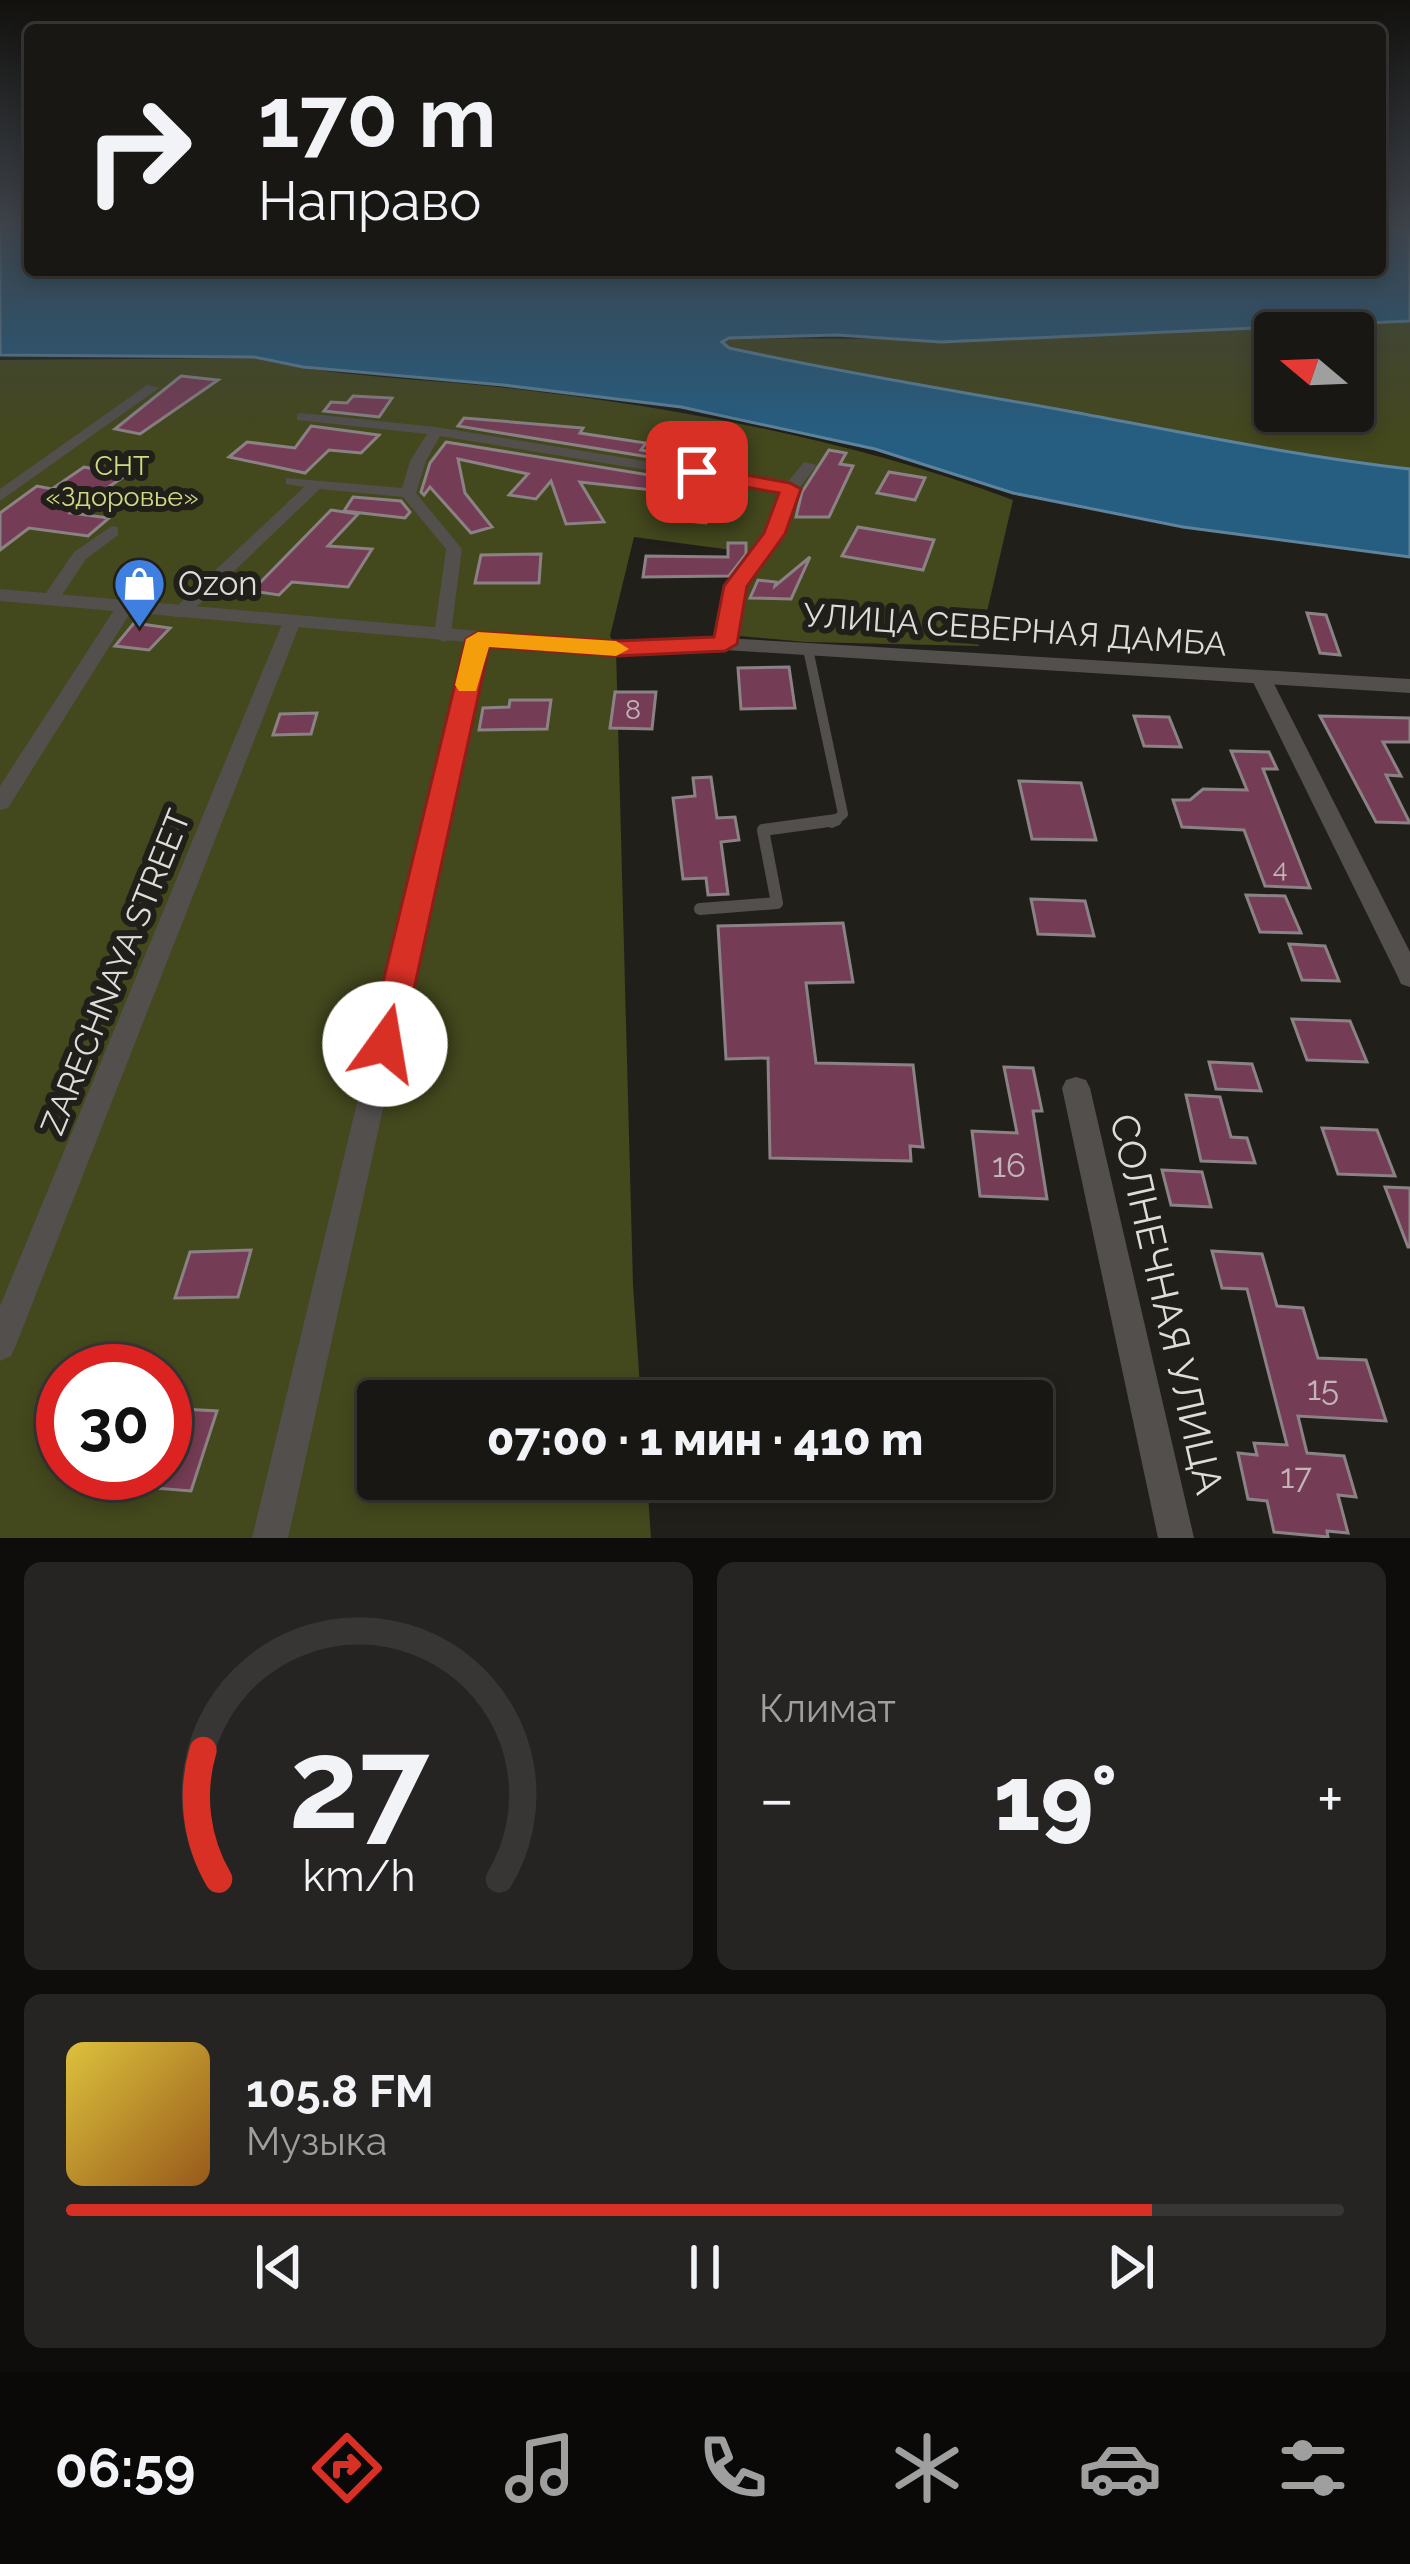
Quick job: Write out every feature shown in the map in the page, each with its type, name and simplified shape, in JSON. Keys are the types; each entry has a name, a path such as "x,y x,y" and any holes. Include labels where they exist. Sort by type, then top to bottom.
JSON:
{"street":[{"path":"0,496 152,388"},
{"path":"302,417 436,430 790,489"},
{"path":"408,493 418,461 436,430"},
{"path":"725,644 736,586 774,534 790,489 808,465"},
{"path":"292,481 408,493 454,549 443,636"},
{"path":"180,613 315,484"},
{"path":"50,600 72,566 112,531"},
{"name":"УЛИЦА СЕВЕРНАЯ ДАМБА","path":"0,595 616,649 725,644 1410,686"},
{"path":"0,803 125,607"},
{"name":"ZARECHNAYA STREET","path":"0,1345 291,624"},
{"path":"270,1538 478,639"},
{"path":"1261,678 1410,977"},
{"name":"СОЛНЕЧНАЯ УЛИЦА","path":"1076,1088 1175,1538"}],"lane":[{"path":"700,909 777,903 763,830 830,824 844,814 808,650"}],"green space":[{"path":"1374,321 1410,321 1410,469 1283,451 858,374 729,348 722,342 729,338 1038,337 1254,327 1254,432 1374,432"},
{"name":"СНТ «Здоровье»","path":"253,358 347,374 571,396 700,416 827,443 1013,500 979,646 806,642 718,634 739,551 634,537 610,636 616,649 640,1380 357,1380 357,1500 648,1500 651,1538 0,1538 0,360"}],"water":[{"path":"0,295 1410,295 1410,321 1374,323 1374,312 1254,312 1254,328 941,342 837,335 722,342 729,348 858,374 1283,451 1410,469 1410,557 1183,527 1013,493 875,449 681,407 303,367 254,357 0,355"}],"building":[{"path":"181,376 218,380 140,434 115,429"},
{"path":"353,396 392,398 379,417 324,411 331,402 347,403"},
{"path":"464,418 583,428 580,433 646,443 641,450 696,460 692,464 458,426"},
{"path":"311,426 379,435 361,453 329,450 305,473 229,457 247,442 295,448"},
{"path":"446,442 680,480 670,492 580,482 604,522 566,524 551,481 536,499 509,495 528,474 458,459 465,493 492,527 471,533 430,487 424,495 421,492 430,463"},
{"path":"829,450 846,453 840,464 853,466 829,517 796,517 802,492"},
{"path":"84,467 126,475 71,513 109,518 88,536 29,528 0,550 0,513 37,486 52,489"},
{"path":"889,472 925,478 915,500 877,493"},
{"path":"353,497 401,501 410,512 405,518 344,511"},
{"path":"676,498 714,503 706,523 664,519"},
{"path":"331,510 358,514 328,546 372,549 348,587 292,582 279,595 252,591"},
{"path":"858,527 934,540 923,570 842,556"},
{"path":"728,543 746,543 746,554 729,576 643,577 646,556 728,557"},
{"path":"541,554 539,583 475,583 481,555"},
{"path":"810,557 791,599 750,598 758,580 776,582 775,586"},
{"path":"1307,613 1326,615 1340,655 1320,653"},
{"path":"134,623 170,628 149,650 115,646"},
{"path":"789,667 795,708 741,709 738,668"},
{"path":"615,692 656,692 652,729 610,728"},
{"path":"510,700 551,700 547,729 479,730 483,708 509,707"},
{"path":"317,713 311,734 273,735 280,714"},
{"path":"1134,716 1169,717 1181,747 1144,746"},
{"path":"1320,716 1410,718 1410,742 1383,742 1401,776 1386,775 1410,823 1376,822"},
{"path":"1231,751 1269,752 1277,769 1263,769 1310,888 1265,886 1244,830 1182,827 1173,800 1190,800 1203,789 1247,790"},
{"path":"711,777 717,818 735,817 739,840 721,842 728,894 708,895 706,878 683,879 673,798 695,796 693,778"},
{"path":"1019,781 1081,783 1096,840 1032,839"},
{"path":"1246,895 1285,896 1301,933 1260,932"},
{"path":"1031,899 1085,901 1094,936 1038,934"},
{"path":"843,923 853,982 806,983 816,1063 913,1065 923,1147 910,1146 911,1161 770,1158 768,1058 726,1059 718,926"},
{"path":"1289,944 1325,946 1339,981 1302,980"},
{"path":"1292,1019 1350,1021 1367,1062 1307,1060"},
{"path":"1209,1062 1252,1064 1261,1091 1216,1089"},
{"path":"1004,1067 1033,1068 1042,1111 1033,1111 1047,1199 980,1196 972,1131 1017,1133"},
{"path":"1186,1095 1220,1097 1231,1137 1247,1138 1255,1163 1201,1161"},
{"path":"1322,1128 1377,1130 1395,1176 1338,1174"},
{"path":"1162,1170 1202,1172 1211,1207 1171,1205"},
{"path":"1385,1187 1410,1188 1410,1247 1408,1247"},
{"path":"251,1250 238,1297 175,1298 190,1252"},
{"path":"1212,1251 1262,1254 1277,1306 1303,1308 1318,1358 1366,1360 1386,1421 1298,1416 1307,1453 1344,1456 1356,1497 1338,1495 1348,1533 1327,1531 1328,1537 1274,1532 1267,1501 1248,1499 1238,1453 1257,1455 1254,1443 1287,1445 1247,1289 1222,1288"},
{"path":"192,1410 217,1411 192,1488"}],"slow traffic":[{"path":"467,685 478,639 616,649"}],"place":[{"name":"Ozon","path":"139,629"}],"route":[{"path":"385,1044 478,639 616,649 725,644 736,586 774,534 790,489 697,472"}]}
